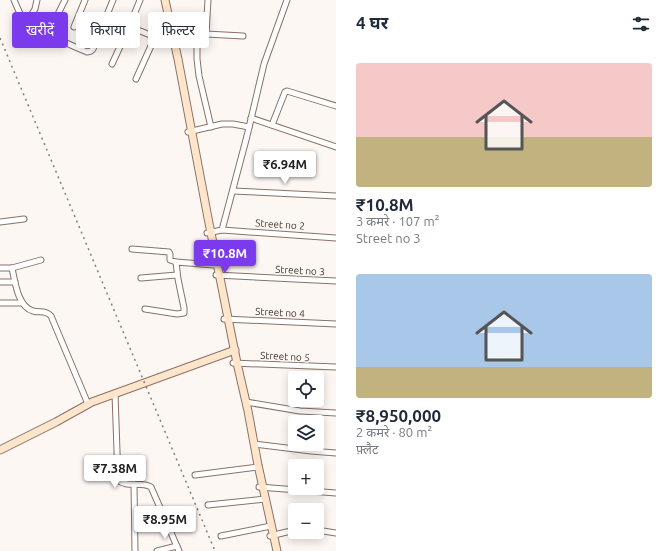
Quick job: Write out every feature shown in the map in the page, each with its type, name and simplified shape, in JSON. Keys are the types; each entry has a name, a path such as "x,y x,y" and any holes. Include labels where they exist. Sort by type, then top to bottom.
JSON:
{"main road":[{"path":"161,0 164,12"},
{"path":"165,0 167,12"},
{"path":"173,48 256,468 277,551"},
{"path":"209,232 214,265 218,275"},
{"path":"0,450 88,404 233,351"},
{"path":"235,363 246,402 254,444 256,468"},
{"path":"272,535 273,551"}],"street":[{"path":"14,0 19,12"},
{"path":"34,12 36,9 37,0"},
{"path":"59,12 65,0"},
{"path":"74,27 85,0"},
{"path":"108,12 113,0"},
{"path":"136,12 140,0"},
{"path":"207,12 208,0"},
{"path":"222,230 264,64 287,0"},
{"path":"209,34 243,36"},
{"path":"77,48 87,52 90,52 93,48"},
{"path":"112,64 120,48"},
{"path":"136,79 150,48"},
{"path":"197,48 199,76 211,127"},
{"path":"272,125 285,92 287,91 336,106"},
{"path":"251,118 336,147"},
{"path":"190,131 222,124 233,124 249,127"},
{"path":"233,190 336,196"},
{"path":"0,222 24,219"},
{"name":"Street no 2","path":"209,232 222,230 336,238"},
{"path":"132,249 169,252 170,260 176,262 214,265"},
{"path":"0,268 12,268 41,260"},
{"path":"145,310 177,314 184,313 185,311 177,275 176,262"},
{"path":"12,268 22,303 26,308 34,312 47,313 51,316 88,404"},
{"path":"141,278 177,275"},
{"name":"Street no 3","path":"218,275 336,281"},
{"path":"0,282 15,282"},
{"path":"0,303 22,303"},
{"name":"Street no 4","path":"226,319 336,324"},
{"name":"Street no 5","path":"235,363 336,367"},
{"path":"115,394 118,480 121,483 148,485 151,487 178,549 157,551"},
{"path":"246,402 300,411 336,413"},
{"path":"254,444 336,453"},
{"path":"195,475 256,468"},
{"path":"134,484 136,551"},
{"path":"261,487 336,493"},
{"path":"208,505 263,499"},
{"path":"145,523 164,518"},
{"path":"221,536 270,526"},
{"path":"324,531 336,533"},
{"path":"272,535 288,532"}],"railway":[{"path":"0,38 215,551"}]}
